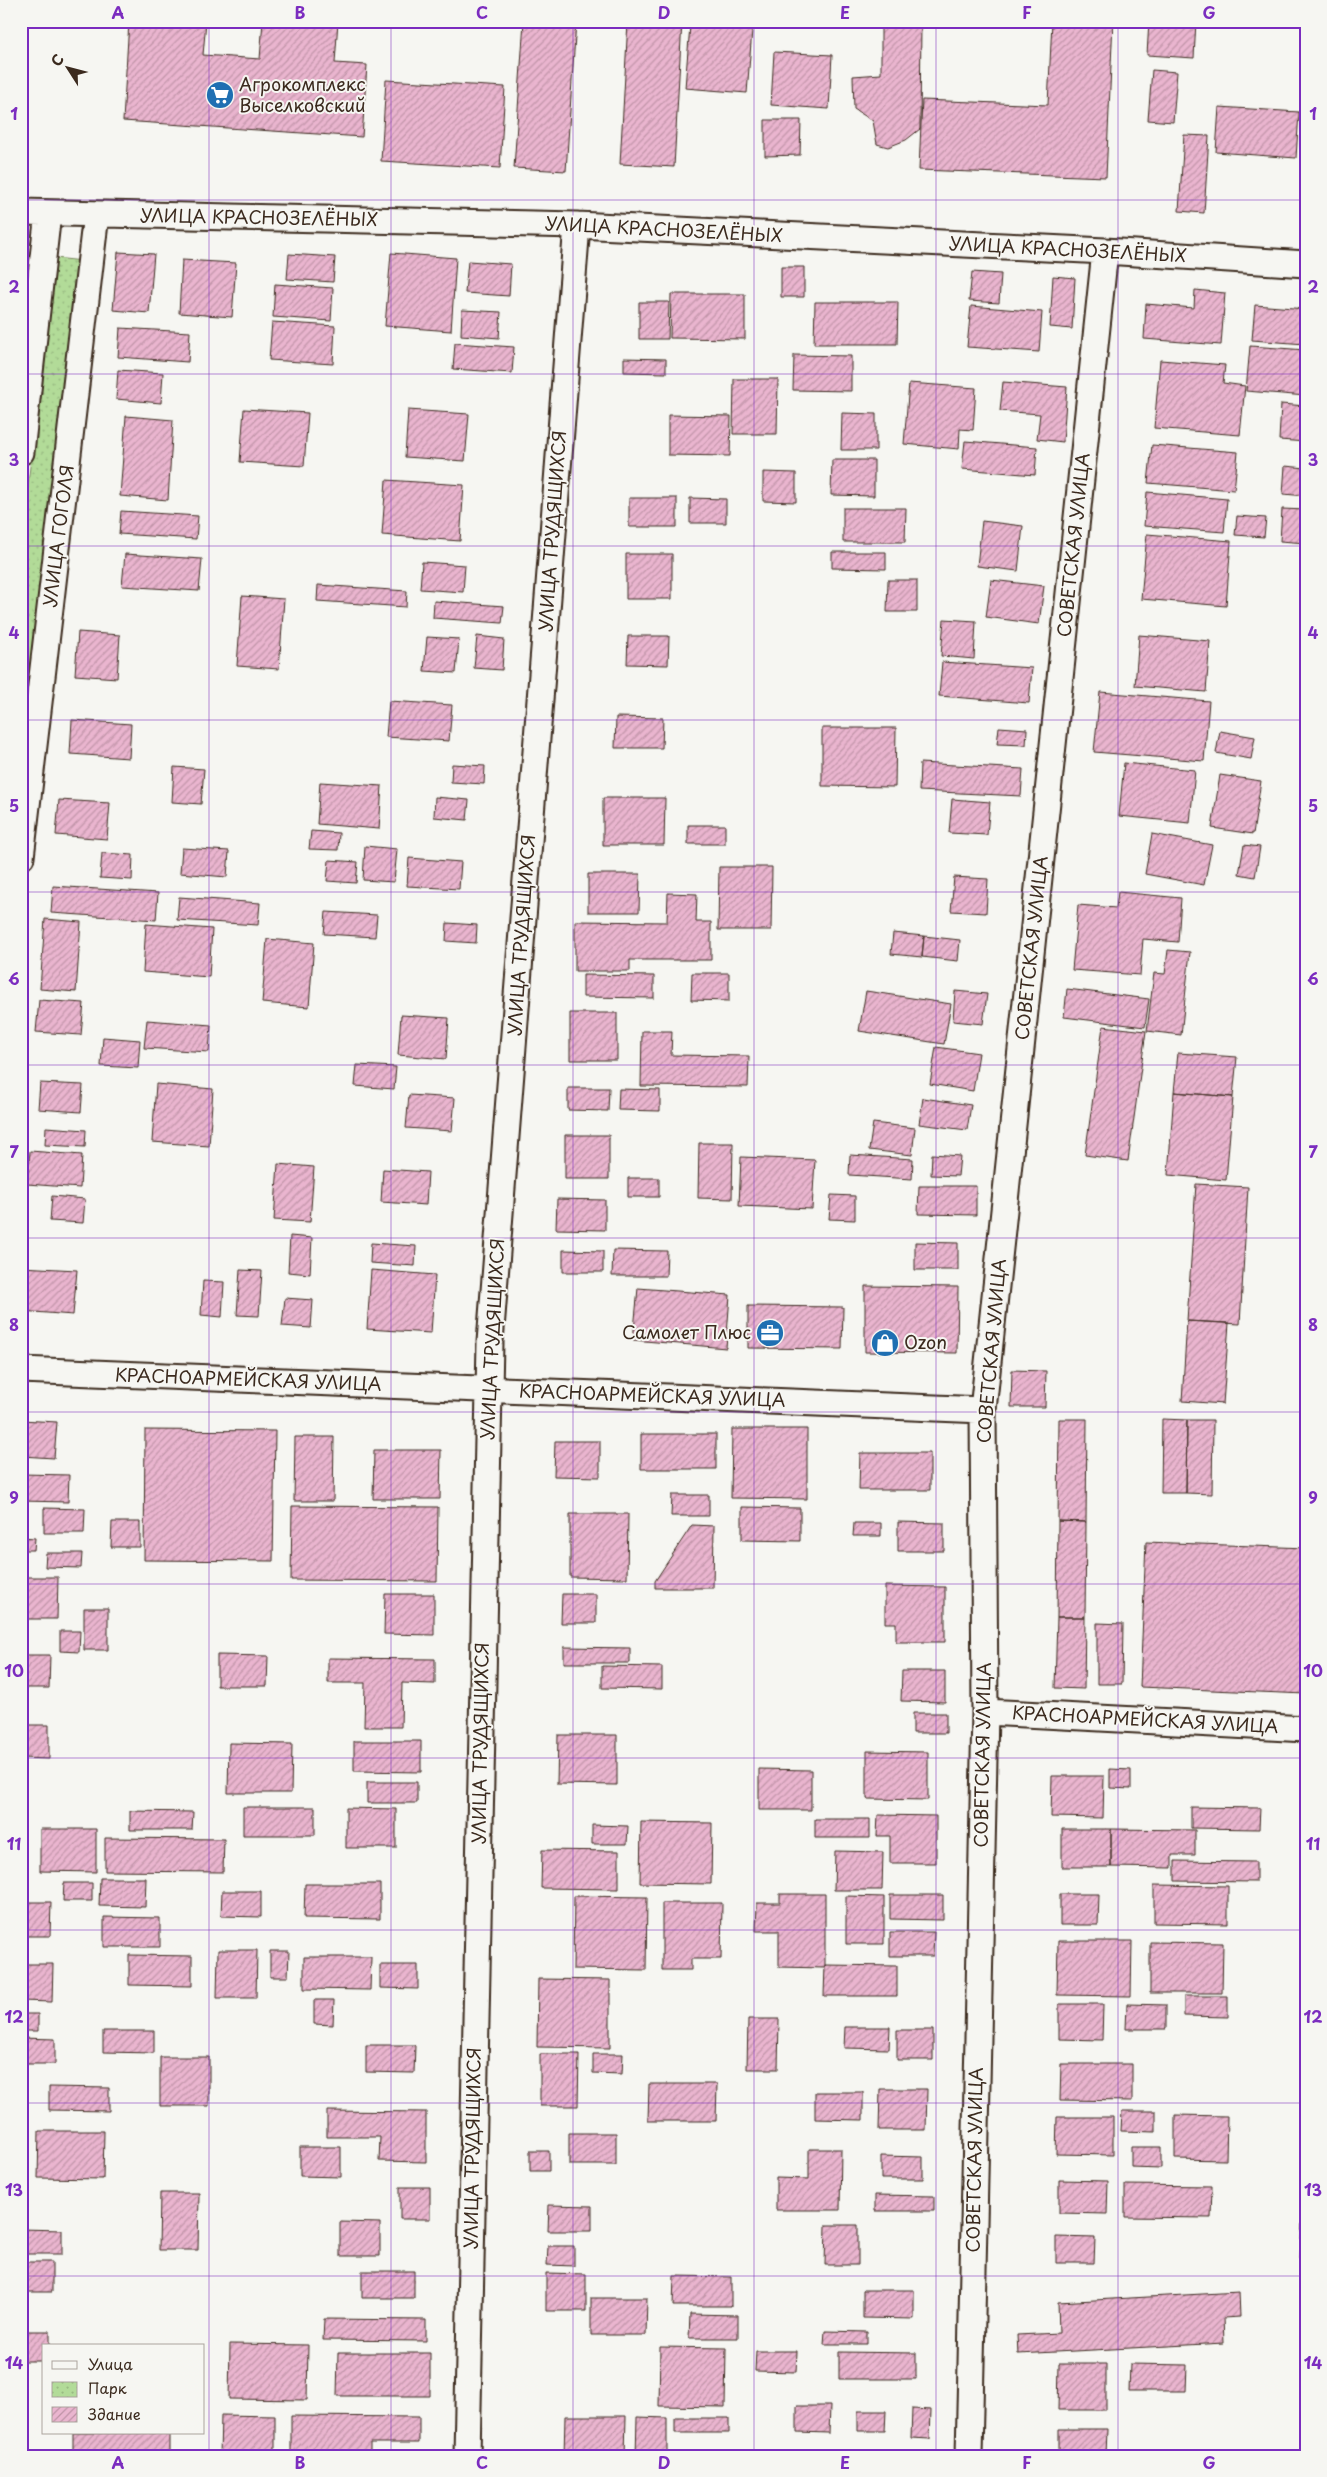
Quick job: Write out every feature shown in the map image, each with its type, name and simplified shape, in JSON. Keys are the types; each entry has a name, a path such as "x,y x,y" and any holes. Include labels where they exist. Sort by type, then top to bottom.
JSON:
{"street":[{"name":"УЛИЦА КРАСНОЗЕЛЁНЫХ","path":"21,212 577,224 1105,251 1306,264"},
{"path":"21,452 48,213"},
{"name":"УЛИЦА ГОГОЛЯ","path":"21,857 96,214"},
{"name":"УЛИЦА ТРУДЯЩИХСЯ","path":"467,2456 490,1342 577,224"},
{"name":"СОВЕТСКАЯ УЛИЦА","path":"969,2456 985,1712 983,1410 1105,251"},
{"name":"КРАСНОАРМЕЙСКАЯ УЛИЦА","path":"21,1370 983,1410"},
{"name":"КРАСНОАРМЕЙСКАЯ УЛИЦА","path":"985,1712 1306,1729"}],"green space":[{"path":"55,258 83,261 21,791 21,542"}],"building":[{"path":"129,21 206,21 203,55 260,59 263,21 338,21 335,63 367,65 362,137 123,121"},
{"path":"524,21 576,21 566,171 514,168"},
{"path":"628,21 682,21 674,167 620,164"},
{"path":"881,21 921,21 920,129 906,140 888,147 877,144 873,121 854,109 853,76 881,74"},
{"path":"1052,21 1113,21 1106,177 919,170 922,100 1048,105"},
{"path":"1149,21 1196,21 1194,58 1147,55"},
{"path":"1225,21 1268,21 1267,28 1225,25"},
{"path":"690,25 752,30 747,93 685,88"},
{"path":"774,52 832,55 829,109 771,105"},
{"path":"1152,70 1177,72 1173,122 1148,120"},
{"path":"386,80 505,87 500,168 381,161"},
{"path":"1219,107 1299,112 1296,158 1216,152"},
{"path":"765,120 801,120 800,155 765,156"},
{"path":"1184,135 1209,136 1204,213 1179,211"},
{"path":"118,252 154,254 149,313 113,310"},
{"path":"391,253 456,258 451,331 385,326"},
{"path":"289,254 335,257 333,282 287,279"},
{"path":"182,260 236,263 232,317 179,313"},
{"path":"468,261 511,264 509,296 465,293"},
{"path":"781,267 804,267 804,297 781,297"},
{"path":"972,272 1001,274 999,303 969,301"},
{"path":"1053,276 1075,278 1072,329 1050,327"},
{"path":"275,284 333,288 331,321 273,317"},
{"path":"1195,290 1225,293 1221,345 1144,339 1146,304 1194,308"},
{"path":"671,294 745,294 745,339 670,338"},
{"path":"639,302 669,302 668,339 639,339"},
{"path":"815,302 898,302 897,344 814,344"},
{"path":"1255,305 1306,309 1305,344 1252,340"},
{"path":"971,306 1042,312 1039,352 967,347"},
{"path":"462,310 501,312 499,338 461,335"},
{"path":"272,322 335,326 333,364 269,360"},
{"path":"120,328 190,332 188,362 118,357"},
{"path":"455,343 514,347 512,373 453,369"},
{"path":"1250,346 1306,350 1306,396 1246,391"},
{"path":"794,355 851,356 851,391 793,390"},
{"path":"624,358 666,359 666,373 624,372"},
{"path":"1160,360 1225,365 1223,383 1245,386 1240,435 1154,428"},
{"path":"118,370 163,373 161,403 116,399"},
{"path":"734,379 778,379 777,434 733,434"},
{"path":"1003,382 1067,387 1063,442 1037,439 1040,414 1000,411"},
{"path":"909,383 976,388 973,430 960,429 959,449 904,444"},
{"path":"1281,404 1306,406 1306,442 1279,440"},
{"path":"244,409 308,413 304,466 240,462"},
{"path":"408,410 469,414 465,461 405,457"},
{"path":"842,413 876,414 876,450 841,450"},
{"path":"668,415 731,416 730,456 668,455"},
{"path":"126,416 173,420 168,500 120,496"},
{"path":"965,441 1037,447 1035,475 962,469"},
{"path":"1152,445 1238,452 1234,490 1148,483"},
{"path":"832,460 874,460 874,496 831,495"},
{"path":"1285,466 1306,468 1306,496 1283,494"},
{"path":"763,472 796,473 796,502 763,501"},
{"path":"386,480 464,485 460,541 382,535"},
{"path":"1147,492 1227,499 1224,532 1144,526"},
{"path":"629,498 677,498 677,527 629,527"},
{"path":"690,498 726,499 726,523 690,523"},
{"path":"843,508 906,508 905,542 843,542"},
{"path":"1282,509 1306,510 1306,543 1280,541"},
{"path":"121,511 198,516 196,539 119,534"},
{"path":"1237,516 1266,518 1264,537 1235,535"},
{"path":"982,521 1023,526 1018,571 977,566"},
{"path":"1147,534 1231,541 1226,606 1141,599"},
{"path":"832,552 886,552 886,569 832,568"},
{"path":"125,554 202,559 199,591 122,586"},
{"path":"626,554 672,554 672,599 626,599"},
{"path":"422,562 465,565 463,592 420,589"},
{"path":"888,580 917,580 917,612 887,612"},
{"path":"991,580 1044,586 1039,624 986,617"},
{"path":"318,585 407,591 406,607 317,601"},
{"path":"242,596 284,599 279,669 237,666"},
{"path":"434,601 504,606 502,623 433,618"},
{"path":"944,619 976,621 974,659 941,656"},
{"path":"78,632 120,635 117,678 75,675"},
{"path":"1139,635 1210,641 1206,692 1135,686"},
{"path":"477,636 504,639 502,670 474,668"},
{"path":"628,636 669,636 668,665 627,664"},
{"path":"427,637 459,639 456,673 424,671"},
{"path":"942,662 1032,668 1029,703 939,696"},
{"path":"1100,692 1209,701 1204,761 1094,752"},
{"path":"389,701 452,705 449,741 386,737"},
{"path":"616,717 663,718 662,748 615,748"},
{"path":"72,720 131,724 129,758 70,754"},
{"path":"999,727 1027,729 1026,745 997,744"},
{"path":"822,728 896,728 895,787 822,786"},
{"path":"1220,731 1255,737 1251,759 1216,753"},
{"path":"920,763 1023,769 1021,796 919,791"},
{"path":"1124,763 1195,770 1190,823 1119,816"},
{"path":"452,764 485,766 484,784 451,782"},
{"path":"174,767 204,769 201,804 172,802"},
{"path":"1220,775 1261,781 1253,834 1212,828"},
{"path":"320,782 382,786 379,829 317,824"},
{"path":"435,797 469,800 467,820 434,817"},
{"path":"603,798 665,798 664,845 603,845"},
{"path":"952,799 990,802 987,835 949,833"},
{"path":"59,800 110,803 107,839 56,835"},
{"path":"688,825 725,825 725,844 688,844"},
{"path":"311,831 339,833 338,850 309,849"},
{"path":"1152,834 1212,845 1204,885 1145,874"},
{"path":"1244,845 1260,847 1255,877 1239,874"},
{"path":"365,846 397,849 394,882 363,880"},
{"path":"182,848 229,851 227,877 180,873"},
{"path":"102,853 133,855 132,880 100,878"},
{"path":"409,858 461,862 459,889 407,886"},
{"path":"329,860 358,862 356,883 327,881"},
{"path":"719,867 772,867 771,930 718,930"},
{"path":"588,874 640,874 639,912 588,912"},
{"path":"954,877 988,879 986,913 951,911"},
{"path":"53,886 158,893 156,920 51,913"},
{"path":"1118,892 1181,898 1178,942 1143,939 1140,975 1072,970 1078,905 1116,908"},
{"path":"668,893 697,894 696,922 711,922 711,960 630,960 630,971 575,971 575,921 667,922"},
{"path":"179,897 260,903 258,925 177,920"},
{"path":"326,912 377,915 375,937 324,934"},
{"path":"45,919 81,922 76,992 40,989"},
{"path":"447,923 477,925 476,943 446,941"},
{"path":"146,924 212,929 209,977 143,972"},
{"path":"893,933 924,936 922,957 891,954"},
{"path":"924,936 960,940 958,961 922,957"},
{"path":"267,939 314,943 309,1007 262,1003"},
{"path":"1168,950 1190,952 1181,1035 1147,1031 1154,973 1165,974"},
{"path":"692,973 729,973 729,1001 691,1000"},
{"path":"583,975 654,976 654,998 583,997"},
{"path":"1067,989 1149,999 1145,1027 1064,1017"},
{"path":"866,991 951,1004 944,1044 859,1031"},
{"path":"955,991 987,994 983,1024 953,1021"},
{"path":"39,1000 84,1003 81,1035 36,1032"},
{"path":"570,1013 617,1013 617,1060 570,1060"},
{"path":"401,1015 449,1018 446,1059 398,1055"},
{"path":"147,1020 211,1025 209,1052 144,1048"},
{"path":"1103,1026 1146,1031 1128,1161 1085,1155"},
{"path":"642,1031 672,1031 671,1055 749,1056 748,1087 641,1086"},
{"path":"103,1037 140,1040 138,1068 101,1066"},
{"path":"936,1047 979,1053 973,1091 930,1084"},
{"path":"1178,1053 1237,1057 1233,1097 1174,1092"},
{"path":"357,1065 396,1067 394,1089 355,1086"},
{"path":"40,1083 83,1085 81,1112 38,1109"},
{"path":"156,1084 213,1089 209,1146 152,1142"},
{"path":"568,1088 609,1088 608,1111 568,1110"},
{"path":"619,1089 660,1090 660,1111 618,1110"},
{"path":"1174,1092 1233,1097 1226,1180 1168,1175"},
{"path":"409,1095 455,1098 452,1131 406,1128"},
{"path":"923,1098 971,1105 967,1130 919,1124"},
{"path":"873,1123 915,1128 912,1155 869,1150"},
{"path":"46,1127 86,1130 85,1147 45,1145"},
{"path":"565,1135 609,1135 609,1179 565,1179"},
{"path":"699,1143 733,1143 732,1199 698,1198"},
{"path":"30,1151 82,1155 80,1188 27,1184"},
{"path":"932,1154 960,1156 958,1176 931,1175"},
{"path":"850,1155 913,1159 912,1179 849,1175"},
{"path":"741,1157 815,1160 812,1209 739,1206"},
{"path":"278,1164 314,1167 310,1222 274,1220"},
{"path":"383,1169 428,1172 426,1205 381,1202"},
{"path":"628,1178 659,1178 659,1197 628,1197"},
{"path":"1196,1184 1248,1187 1240,1324 1187,1321"},
{"path":"919,1186 976,1186 976,1215 918,1214"},
{"path":"831,1195 855,1196 855,1220 829,1219"},
{"path":"52,1196 85,1199 83,1223 50,1221"},
{"path":"557,1199 605,1200 605,1230 556,1229"},
{"path":"290,1236 312,1238 310,1274 288,1272"},
{"path":"915,1242 958,1243 958,1270 915,1270"},
{"path":"371,1243 416,1246 415,1266 370,1263"},
{"path":"563,1250 603,1251 603,1272 563,1272"},
{"path":"613,1250 667,1251 666,1276 612,1276"},
{"path":"21,1267 77,1270 73,1315 21,1311"},
{"path":"240,1270 262,1271 259,1316 237,1315"},
{"path":"371,1270 435,1275 431,1333 367,1329"},
{"path":"203,1281 224,1282 222,1317 201,1315"},
{"path":"865,1286 958,1287 957,1353 865,1352"},
{"path":"638,1288 730,1295 726,1348 633,1340"},
{"path":"285,1298 313,1300 311,1328 282,1326"},
{"path":"748,1306 843,1307 842,1349 748,1348"},
{"path":"1187,1321 1229,1323 1223,1404 1182,1401"},
{"path":"1012,1370 1046,1371 1045,1407 1011,1407"},
{"path":"1059,1419 1087,1419 1086,1522 1058,1521"},
{"path":"1162,1419 1187,1420 1186,1493 1161,1493"},
{"path":"21,1420 57,1422 54,1458 21,1456"},
{"path":"1187,1420 1213,1420 1212,1494 1186,1493"},
{"path":"732,1429 807,1429 807,1499 731,1498"},
{"path":"145,1430 275,1431 273,1561 144,1560"},
{"path":"641,1434 716,1434 716,1469 641,1469"},
{"path":"295,1437 334,1437 333,1501 294,1501"},
{"path":"555,1441 600,1441 600,1477 554,1476"},
{"path":"374,1450 441,1450 440,1499 373,1499"},
{"path":"860,1453 930,1453 930,1490 859,1490"},
{"path":"21,1474 69,1475 68,1502 21,1501"},
{"path":"672,1495 709,1495 709,1516 671,1516"},
{"path":"292,1506 438,1507 437,1581 291,1580"},
{"path":"742,1507 800,1508 800,1541 742,1540"},
{"path":"44,1508 85,1509 84,1533 44,1533"},
{"path":"570,1514 628,1514 627,1578 570,1577"},
{"path":"1058,1521 1086,1522 1085,1617 1057,1617"},
{"path":"112,1522 140,1522 140,1547 111,1547"},
{"path":"898,1522 944,1523 944,1551 898,1551"},
{"path":"854,1523 881,1523 881,1536 853,1536"},
{"path":"692,1525 714,1526 713,1588 655,1588 655,1581"},
{"path":"21,1537 35,1538 34,1550 21,1550"},
{"path":"1146,1542 1306,1548 1306,1694 1140,1687"},
{"path":"46,1553 82,1553 81,1568 45,1567"},
{"path":"21,1577 58,1577 57,1619 21,1619"},
{"path":"885,1586 945,1587 945,1642 896,1642 896,1623 885,1623"},
{"path":"385,1594 434,1594 434,1635 384,1634"},
{"path":"562,1594 596,1594 596,1623 561,1623"},
{"path":"84,1608 108,1608 108,1650 84,1650"},
{"path":"1057,1617 1085,1617 1084,1689 1055,1688"},
{"path":"1097,1623 1123,1624 1122,1684 1097,1684"},
{"path":"60,1631 80,1631 79,1652 60,1651"},
{"path":"564,1647 630,1648 630,1663 564,1663"},
{"path":"21,1655 50,1655 49,1688 21,1688"},
{"path":"217,1655 268,1656 267,1686 217,1686"},
{"path":"328,1658 435,1659 435,1684 402,1683 401,1727 364,1727 365,1683 328,1683"},
{"path":"602,1666 662,1667 662,1689 602,1688"},
{"path":"902,1671 945,1671 945,1702 901,1701"},
{"path":"913,1713 946,1713 946,1733 913,1733"},
{"path":"21,1725 49,1725 49,1759 21,1758"},
{"path":"558,1735 617,1735 617,1785 557,1784"},
{"path":"354,1741 421,1741 421,1772 354,1771"},
{"path":"229,1743 292,1744 291,1793 228,1793"},
{"path":"867,1751 928,1752 928,1800 867,1799"},
{"path":"759,1769 811,1770 811,1810 759,1810"},
{"path":"1110,1769 1131,1770 1131,1789 1110,1788"},
{"path":"1052,1776 1104,1776 1103,1818 1051,1817"},
{"path":"367,1782 417,1782 417,1803 367,1803"},
{"path":"243,1807 315,1807 315,1835 243,1835"},
{"path":"1191,1807 1260,1808 1259,1829 1191,1828"},
{"path":"346,1808 396,1809 396,1848 346,1848"},
{"path":"130,1811 193,1812 192,1830 130,1830"},
{"path":"878,1815 936,1816 936,1863 890,1863 890,1836 877,1836"},
{"path":"815,1819 870,1819 870,1838 815,1838"},
{"path":"641,1822 712,1823 711,1884 640,1883"},
{"path":"592,1825 628,1826 627,1844 592,1844"},
{"path":"40,1829 96,1829 96,1872 40,1871"},
{"path":"1062,1829 1111,1829 1111,1867 1062,1867"},
{"path":"1111,1829 1195,1830 1195,1855 1172,1855 1172,1868 1111,1867"},
{"path":"105,1838 224,1839 223,1872 105,1871"},
{"path":"542,1850 619,1851 619,1889 541,1888"},
{"path":"835,1851 883,1852 882,1890 834,1890"},
{"path":"1175,1861 1256,1862 1256,1882 1175,1881"},
{"path":"100,1878 146,1878 145,1907 99,1906"},
{"path":"64,1883 92,1883 92,1901 63,1901"},
{"path":"305,1884 380,1884 380,1919 304,1918"},
{"path":"1154,1885 1228,1886 1228,1924 1154,1923"},
{"path":"222,1891 261,1891 261,1917 221,1916"},
{"path":"780,1894 825,1894 825,1968 779,1967 779,1931 756,1931 757,1903 780,1903"},
{"path":"1060,1894 1099,1894 1098,1925 1060,1925"},
{"path":"890,1895 943,1895 943,1920 890,1919"},
{"path":"574,1896 647,1897 646,1970 573,1969"},
{"path":"846,1896 884,1897 884,1944 846,1944"},
{"path":"21,1902 51,1902 50,1936 21,1936"},
{"path":"662,1903 722,1903 721,1959 691,1959 691,1970 662,1970"},
{"path":"104,1917 160,1918 160,1947 104,1947"},
{"path":"890,1932 934,1932 933,1956 890,1956"},
{"path":"1058,1941 1132,1941 1131,1996 1057,1995"},
{"path":"1150,1942 1223,1943 1222,1993 1150,1993"},
{"path":"218,1950 257,1950 256,1998 217,1998"},
{"path":"270,1951 289,1951 288,1977 270,1977"},
{"path":"129,1955 192,1956 192,1986 129,1985"},
{"path":"304,1957 371,1957 370,1990 304,1989"},
{"path":"21,1964 53,1964 52,2002 21,2001"},
{"path":"380,1965 418,1965 418,1989 380,1988"},
{"path":"825,1965 897,1966 897,1996 824,1996"},
{"path":"538,1979 610,1980 610,2048 537,2047"},
{"path":"1184,1996 1228,1996 1228,2017 1184,2016"},
{"path":"314,2000 334,2000 333,2025 314,2024"},
{"path":"1059,2004 1103,2004 1102,2040 1059,2039"},
{"path":"1127,2004 1166,2005 1166,2029 1126,2029"},
{"path":"21,2014 38,2014 38,2031 21,2031"},
{"path":"748,2019 779,2019 778,2069 747,2069"},
{"path":"845,2027 890,2027 889,2049 844,2048"},
{"path":"897,2030 933,2030 933,2060 897,2060"},
{"path":"103,2031 154,2031 154,2053 103,2052"},
{"path":"21,2038 55,2039 55,2064 21,2064"},
{"path":"366,2045 415,2045 414,2073 366,2072"},
{"path":"540,2054 579,2054 578,2106 540,2106"},
{"path":"593,2054 623,2054 622,2074 593,2073"},
{"path":"160,2057 209,2057 209,2106 160,2106"},
{"path":"1061,2064 1132,2064 1132,2101 1060,2100"},
{"path":"649,2084 717,2084 716,2121 648,2121"},
{"path":"49,2087 109,2088 109,2111 49,2110"},
{"path":"880,2089 927,2089 926,2130 879,2130"},
{"path":"815,2092 863,2092 863,2120 815,2119"},
{"path":"327,2111 426,2112 426,2162 379,2161 380,2137 327,2137"},
{"path":"1122,2111 1156,2111 1156,2132 1121,2131"},
{"path":"1175,2115 1227,2116 1226,2160 1175,2159"},
{"path":"1057,2117 1113,2117 1113,2155 1056,2154"},
{"path":"39,2131 104,2131 103,2179 38,2178"},
{"path":"569,2133 616,2133 616,2165 569,2165"},
{"path":"300,2147 341,2147 341,2177 300,2176"},
{"path":"1131,2147 1161,2147 1161,2168 1131,2167"},
{"path":"809,2149 841,2149 840,2210 776,2210 776,2178 809,2179"},
{"path":"530,2151 549,2151 549,2171 530,2171"},
{"path":"881,2156 923,2157 923,2179 881,2179"},
{"path":"1059,2180 1108,2181 1107,2214 1059,2213"},
{"path":"1125,2185 1212,2186 1211,2218 1125,2217"},
{"path":"400,2187 430,2187 430,2219 400,2219"},
{"path":"160,2193 199,2193 198,2250 159,2250"},
{"path":"875,2195 934,2196 934,2211 875,2211"},
{"path":"549,2205 592,2206 592,2231 548,2231"},
{"path":"1302,2220 1306,2220 1306,2259 1300,2259"},
{"path":"340,2222 380,2223 380,2256 340,2256"},
{"path":"826,2225 858,2225 858,2265 825,2265"},
{"path":"21,2229 62,2230 62,2254 21,2254"},
{"path":"1056,2237 1095,2238 1094,2263 1056,2263"},
{"path":"548,2246 574,2246 574,2266 547,2265"},
{"path":"21,2262 52,2262 52,2292 21,2292"},
{"path":"362,2271 414,2271 414,2298 362,2298"},
{"path":"546,2273 586,2274 586,2311 546,2311"},
{"path":"674,2276 731,2277 731,2306 673,2306"},
{"path":"863,2290 914,2290 914,2319 863,2318"},
{"path":"1239,2292 1240,2317 1223,2318 1224,2343 1018,2354 1017,2335 1059,2333 1058,2302"},
{"path":"591,2298 647,2298 646,2335 591,2335"},
{"path":"690,2314 738,2315 738,2338 689,2338"},
{"path":"324,2319 426,2320 426,2341 323,2340"},
{"path":"21,2331 50,2331 50,2344 42,2344 42,2361 21,2361"},
{"path":"825,2331 867,2332 867,2344 824,2344"},
{"path":"230,2344 308,2345 307,2400 229,2399"},
{"path":"660,2347 726,2348 725,2407 659,2406"},
{"path":"756,2351 797,2351 796,2372 755,2371"},
{"path":"839,2352 916,2353 916,2379 839,2379"},
{"path":"338,2353 430,2353 430,2396 337,2396"},
{"path":"1059,2364 1106,2364 1106,2410 1058,2410"},
{"path":"1130,2364 1187,2365 1186,2391 1129,2391"},
{"path":"797,2406 830,2406 829,2433 797,2432"},
{"path":"912,2409 931,2410 930,2439 911,2438"},
{"path":"858,2411 886,2411 885,2431 858,2431"},
{"path":"221,2415 275,2416 275,2456 220,2456"},
{"path":"291,2416 419,2417 419,2443 370,2443 370,2456 291,2456"},
{"path":"565,2416 626,2416 625,2456 564,2456"},
{"path":"637,2417 667,2418 667,2456 636,2456"},
{"path":"675,2418 729,2418 729,2433 675,2433"},
{"path":"1059,2429 1107,2429 1106,2456 1059,2456"},
{"path":"73,2434 170,2434 170,2456 73,2456"},
{"path":"817,2452 871,2452 871,2456 817,2456"}],"place":[{"name":"Агрокомплекс Выселковский","path":"220,95"},
{"name":"Самолет Плюс","path":"770,1333"},
{"name":"Ozon","path":"885,1343"}]}
